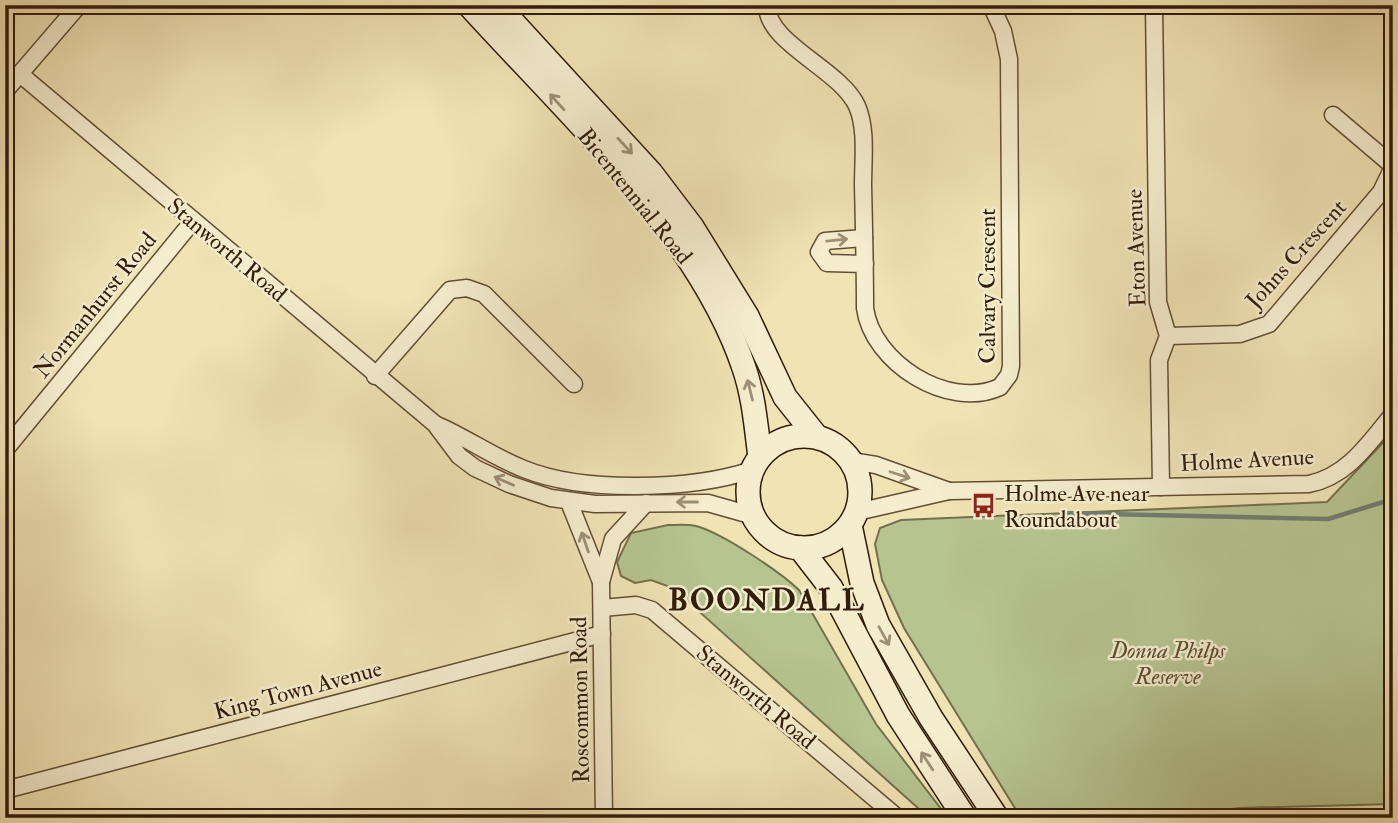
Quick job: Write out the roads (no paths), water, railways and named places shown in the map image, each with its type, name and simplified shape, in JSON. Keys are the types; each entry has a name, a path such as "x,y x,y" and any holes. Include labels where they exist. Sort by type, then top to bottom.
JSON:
{"main road":[{"name":"Bicentennial Road","path":"469,5 623,174 683,250 738,351 754,407 756,464"},
{"name":"Bicentennial Road","path":"497,5 651,173 692,227 747,316 785,397 816,436"},
{"path":"854,519 836,538 819,547 800,548 772,538 754,516 749,493 756,464 785,439 816,436 842,449 851,461 859,477 861,495 854,519 862,583 878,625 931,718 997,818"},
{"path":"800,548 831,588 898,715 965,818"}],"street":[{"path":"5,91 79,5"},
{"name":"Calvary Crescent","path":"767,5 770,23 842,85 858,110 863,139 867,322 876,342 893,360 920,378 949,390 987,391 1006,382 1011,366 1009,59 1003,31 991,5"},
{"name":"Eton Avenue","path":"1154,5 1158,302 1168,336 1159,360 1161,487"},
{"name":"Stanworth Road","path":"20,74 435,424 525,470 576,482 692,483 722,480 756,464"},
{"path":"1333,115 1393,167"},
{"name":"Johns Crescent","path":"1168,336 1240,334 1269,324 1381,192 1393,167"},
{"name":"Normanhurst Road","path":"5,450 193,221"},
{"path":"864,238 825,241 819,252 827,263 864,264"},
{"path":"375,376 450,290 467,288 484,294 574,384"},
{"name":"Holme Avenue","path":"854,519 949,491 1317,483 1345,468 1393,414"},
{"name":"Stanworth Road","path":"435,424 459,456 475,467 509,484 569,502 708,503 754,516"},
{"name":"Holme Avenue","path":"851,461 876,465 949,491"},
{"name":"Roscommon Road","path":"569,502 601,582"},
{"name":"Roscommon Road","path":"604,818 601,582 613,539 646,503"},
{"name":"Stanworth Road","path":"602,608 636,605 652,610 898,818"},
{"name":"King Town Avenue","path":"5,790 602,634"}],"waterway":[{"path":"1062,513 1328,519 1393,499"}],"railway":[{"path":"5,32 28,5"}],"place":[{"name":"Holme Ave near Roundabout","path":"984,506"}],"district":[{"name":"BOONDALL","path":"767,600"}],"park label":[{"name":"Donna Philps Reserve","path":"1168,663"}]}
